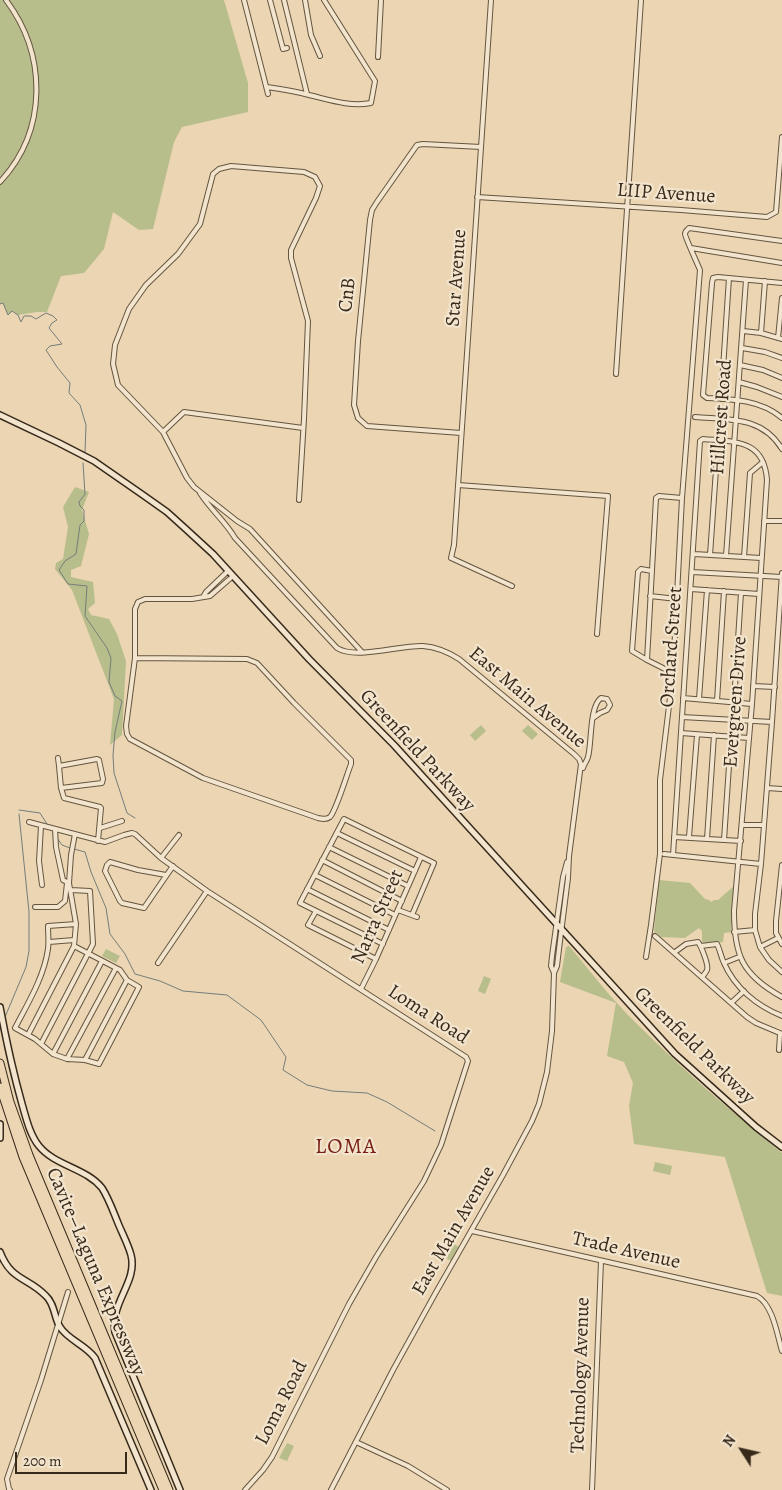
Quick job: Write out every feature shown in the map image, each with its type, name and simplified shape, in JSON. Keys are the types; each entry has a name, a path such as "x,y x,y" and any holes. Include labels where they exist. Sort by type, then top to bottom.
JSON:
{"highway":[{"name":"Cavite–Laguna Expressway","path":"0,1063 10,1102 29,1155 170,1490"},
{"name":"Cavite–Laguna Expressway","path":"0,1087 23,1157 163,1490"}],"main road":[{"name":"Greenfield Parkway","path":"0,415 76,451 118,476 167,512 195,536 309,659 394,745 675,1054 782,1148"},
{"path":"0,1007 13,1074 24,1112 36,1142 48,1155 88,1176 100,1186 107,1197 128,1247 132,1261 131,1272 116,1309 115,1332 180,1490"},
{"path":"0,1124 0,1138"},
{"path":"0,1252 6,1265 15,1274 49,1298 63,1331 94,1358 151,1490"}],"street":[{"path":"0,182 17,160 26,141 34,115 37,89 34,57 27,36 18,17 6,0"},
{"path":"244,0 268,94"},
{"path":"270,0 283,49 287,48"},
{"path":"284,0 307,94"},
{"path":"304,0 311,35 320,56"},
{"path":"267,87 307,94 341,103 371,103 375,81 324,0"},
{"path":"378,57 381,0"},
{"name":"Star Avenue","path":"491,0 454,545 451,558 512,586"},
{"path":"616,374 641,0"},
{"name":"LIIP Avenue","path":"477,197 767,216 776,212 782,137"},
{"name":"CnB","path":"461,433 367,426 357,416 354,402 370,220 374,206 418,145 481,147"},
{"name":"East Main Avenue","path":"299,500 308,321 291,258 292,250 320,186 315,177 304,172 231,166 219,169 214,174 200,224 178,254 146,285 129,309 114,345 113,364 118,385 163,432 187,478 230,529 235,538 332,644 344,652 421,646 434,647 447,652 459,659 576,756 581,763 582,769 569,856 562,930 554,973 551,1039 546,1077 539,1104 516,1152 431,1301 331,1490"},
{"path":"646,957 652,925 660,854 660,780 673,673 682,498 700,270 685,232 689,228 782,241"},
{"path":"691,248 782,262"},
{"path":"782,283 713,278 703,395 704,397 738,400 760,405 782,418"},
{"path":"721,399 729,278"},
{"name":"Hillcrest Road","path":"726,556 746,280"},
{"path":"761,333 765,282"},
{"path":"743,331 780,338 782,298"},
{"path":"742,348 765,352 782,358"},
{"path":"740,365 763,370 782,378"},
{"path":"739,382 782,397"},
{"path":"163,432 184,412 303,428"},
{"path":"695,417 746,421 773,437 782,450"},
{"name":"Orchard Street","path":"673,855 700,441 703,439 718,441"},
{"path":"710,555 718,441 744,444 753,449 763,462 750,473 744,557"},
{"name":"Evergreen Drive","path":"763,462 767,480 751,721 734,911 734,932 739,957 751,975 770,991 782,997"},
{"path":"458,485 608,496 597,634"},
{"name":"East Main Avenue","path":"200,493 250,529 362,652"},
{"path":"647,660 656,498 659,496 682,498"},
{"path":"764,520 782,522"},
{"path":"694,554 761,558"},
{"path":"652,571 641,569 638,572 632,650 673,673"},
{"path":"692,572 760,576 782,575 781,613 761,864 755,914 755,930 760,947 769,960 782,972"},
{"path":"135,658 245,659 257,663 296,706 351,760 330,816 326,819 318,818 207,780 129,738 126,734 135,658 135,610 139,601 145,599 194,599 204,597 206,592 230,573"},
{"path":"691,589 759,594"},
{"path":"699,699 707,590"},
{"path":"717,701 724,591"},
{"path":"734,702 741,593"},
{"path":"650,596 677,599"},
{"path":"777,650 782,650"},
{"path":"753,686 775,687"},
{"path":"582,769 588,758 593,718 598,701 603,698 607,699 610,705 608,709 593,718"},
{"path":"684,698 752,704"},
{"path":"682,716 772,722"},
{"path":"681,733 749,738"},
{"path":"689,837 697,734"},
{"path":"707,839 714,735"},
{"path":"724,840 731,736"},
{"path":"29,822 98,841 102,810 100,806 64,798 58,758"},
{"path":"59,766 97,759 100,761 103,779 102,783 61,788"},
{"path":"767,788 782,789"},
{"path":"383,944 300,903 344,820 434,863 412,915"},
{"path":"100,828 122,821"},
{"path":"743,824 764,825"},
{"path":"41,826 39,860 42,885"},
{"path":"41,1044 93,944 90,892 69,886 63,880 56,847 55,829"},
{"path":"337,833 415,871"},
{"path":"35,907 58,907 65,901 69,886 71,855 75,834"},
{"name":"Loma Road","path":"98,841 105,842 124,834 135,834 161,858 207,891 466,1057 468,1061 441,1145 424,1181 380,1250 349,1304 272,1457 245,1490"},
{"path":"161,858 179,835"},
{"path":"674,836 741,841"},
{"path":"329,847 408,886"},
{"path":"664,854 761,864"},
{"name":"East Main Avenue","path":"554,973 551,966 563,877 569,856"},
{"name":"Narra Street","path":"361,989 421,857"},
{"path":"322,860 402,901"},
{"path":"166,875 110,862 105,871 120,901 144,908 173,866"},
{"path":"782,865 776,921 776,933 782,944"},
{"path":"315,875 396,915"},
{"path":"28,1036 74,946 76,924 69,886"},
{"path":"307,889 389,930"},
{"path":"158,963 207,891"},
{"path":"398,910 417,917"},
{"path":"316,911 308,925 376,959"},
{"path":"74,946 120,970 127,980 139,988 99,1064 86,1060 67,1059 53,1054 15,1028 42,975 49,942 48,926 76,924"},
{"path":"734,932 755,930"},
{"path":"655,936 756,1023 781,1034 779,1050"},
{"path":"760,947 778,938"},
{"path":"49,942 74,940"},
{"path":"675,952 686,944 696,941 700,943 708,969 702,977"},
{"path":"701,946 717,944 724,963 744,992 758,1004 782,1016"},
{"path":"724,963 739,957"},
{"path":"53,1054 102,961"},
{"path":"67,1059 116,968"},
{"path":"86,1060 127,980"},
{"path":"731,1003 744,992"},
{"name":"Trade Avenue","path":"472,1231 757,1296 768,1307 782,1351"},
{"name":"Technology Avenue","path":"592,1490 601,1261"},
{"path":"10,1490 7,1479 68,1292"},
{"path":"356,1442 408,1466 447,1490"}],"green space":[{"path":"0,0 224,0 248,83 248,112 182,127 174,142 153,229 139,230 113,212 104,249 84,273 61,276 47,312 18,315 13,311 8,315 3,303 0,304"},
{"path":"75,487 89,492 82,510 89,534 81,566 71,570 71,577 93,582 95,603 88,609 91,615 109,619 117,634 126,661 122,735 110,745 114,699 72,590 55,569 56,563 63,559 68,527 63,507"},
{"path":"481,725 486,731 475,741 470,735"},
{"path":"528,725 538,734 532,740 522,731"},
{"path":"659,880 690,883 705,899 711,902 718,900 734,886 731,932 724,933 723,942 704,946 702,931 699,928 685,938 661,937 654,931"},
{"path":"569,946 619,1005 654,1041 782,1153 782,1296 767,1293 725,1157 634,1144 629,1106 633,1083 624,1062 607,1056 616,1003 560,982 566,947"},
{"path":"106,949 120,956 116,963 102,956"},
{"path":"484,976 491,979 485,994 478,991"},
{"path":"655,1162 672,1166 670,1175 653,1171"},
{"path":"452,1243 459,1247 451,1261 444,1257"},
{"path":"287,1443 294,1446 287,1461 279,1458"}],"waterway":[{"path":"0,304 3,303 8,315 12,311 18,315 21,322 24,316 31,316 36,319 46,313 57,320 49,328 62,344 50,346 46,350 70,383 69,393 80,405 86,425 85,452"},
{"path":"83,463 85,494 79,502 84,510 84,521 80,525 76,554 65,561 59,570 68,584 87,586 85,616 107,648 111,658 109,682 115,696 122,701 115,732 114,773 127,813 135,818"},
{"path":"19,810 40,813 47,824"},
{"path":"5,1017 26,967 29,951 29,912 19,814"},
{"path":"57,838 62,845 70,848"},
{"path":"74,849 85,852 106,908 110,934 125,954 135,974 160,981 183,991 227,995 261,1020 286,1057 283,1070 307,1085 332,1091 367,1093 387,1102 435,1131"}],"district":[{"name":"LOMA","path":"346,1148"}]}
